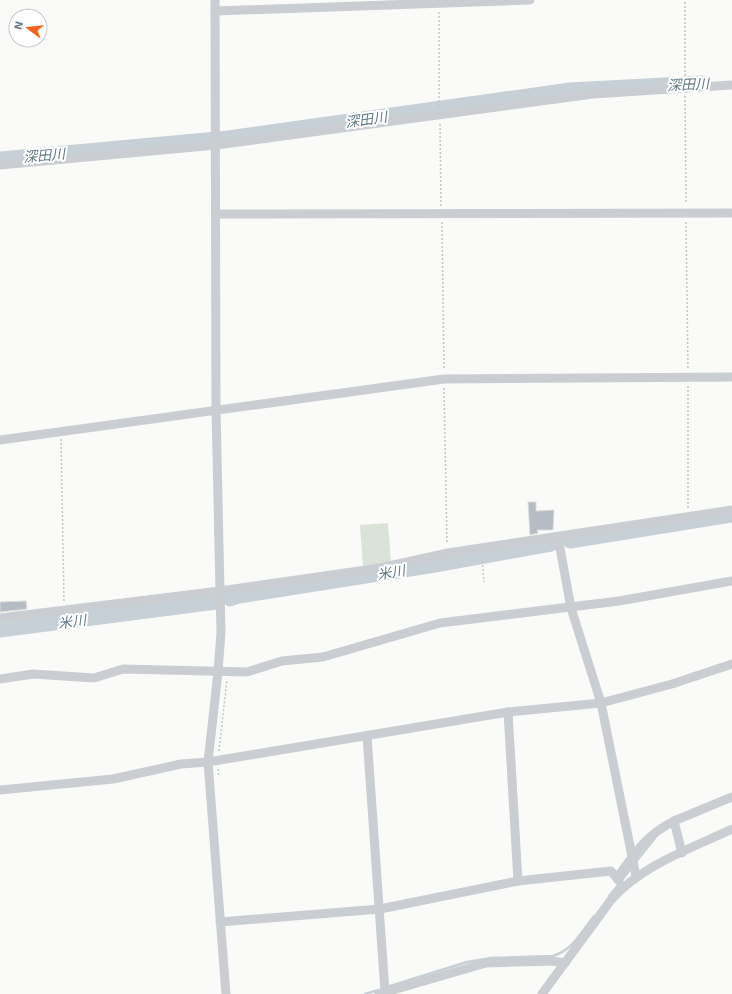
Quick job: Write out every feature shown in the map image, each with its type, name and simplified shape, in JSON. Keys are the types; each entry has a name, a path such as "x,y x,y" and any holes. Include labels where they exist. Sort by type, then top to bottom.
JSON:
{"street":[{"path":"215,0 216,409 223,672 208,762 226,994"},
{"path":"215,11 530,0"},
{"path":"0,165 216,145 593,94 732,85"},
{"path":"216,214 732,213"},
{"path":"0,440 216,409 444,379 732,377"},
{"path":"0,618 220,591 380,568 448,554 732,510"},
{"path":"558,537 571,608 601,703 636,876"},
{"path":"0,679 33,674 94,678 123,668 246,672 282,661 323,657 440,623 619,601 732,580"},
{"path":"0,790 113,779 182,764 218,761 508,712 601,703 672,684 732,664"},
{"path":"508,712 518,881"},
{"path":"367,736 380,909 382,993 486,963 552,961 565,963"},
{"path":"617,878 632,856 653,833 674,820 732,797"},
{"path":"674,820 682,853"},
{"path":"542,994 622,888 636,876 732,829"},
{"path":"220,922 380,909 518,881 611,871 617,878 622,888"}],"path":[{"path":"685,0 688,516"},
{"path":"439,3 439,114 448,554"},
{"path":"61,431 64,609"},
{"path":"482,558 484,582"},
{"path":"219,781 218,761 223,672"}],"shaded area":[{"path":"388,523 391,562 363,566 360,525"}],"building":[{"path":"528,502 536,502 536,511 554,510 553,530 537,530 538,533 530,535"},
{"path":"26,601 27,609 0,612 0,602"}],"waterway":[{"name":"深田川","path":"0,159 228,138 570,90 703,83"},
{"name":"米川","path":"570,541 732,515"},
{"name":"米川","path":"230,599 239,596 435,565 551,544"},
{"name":"米川","path":"0,630 216,602"},
{"path":"635,863 655,838"},
{"path":"622,880 632,867"},
{"path":"609,896 619,884"},
{"path":"387,987 467,962 491,958 553,956 572,945 594,916"},
{"path":"365,994 379,990"}]}
